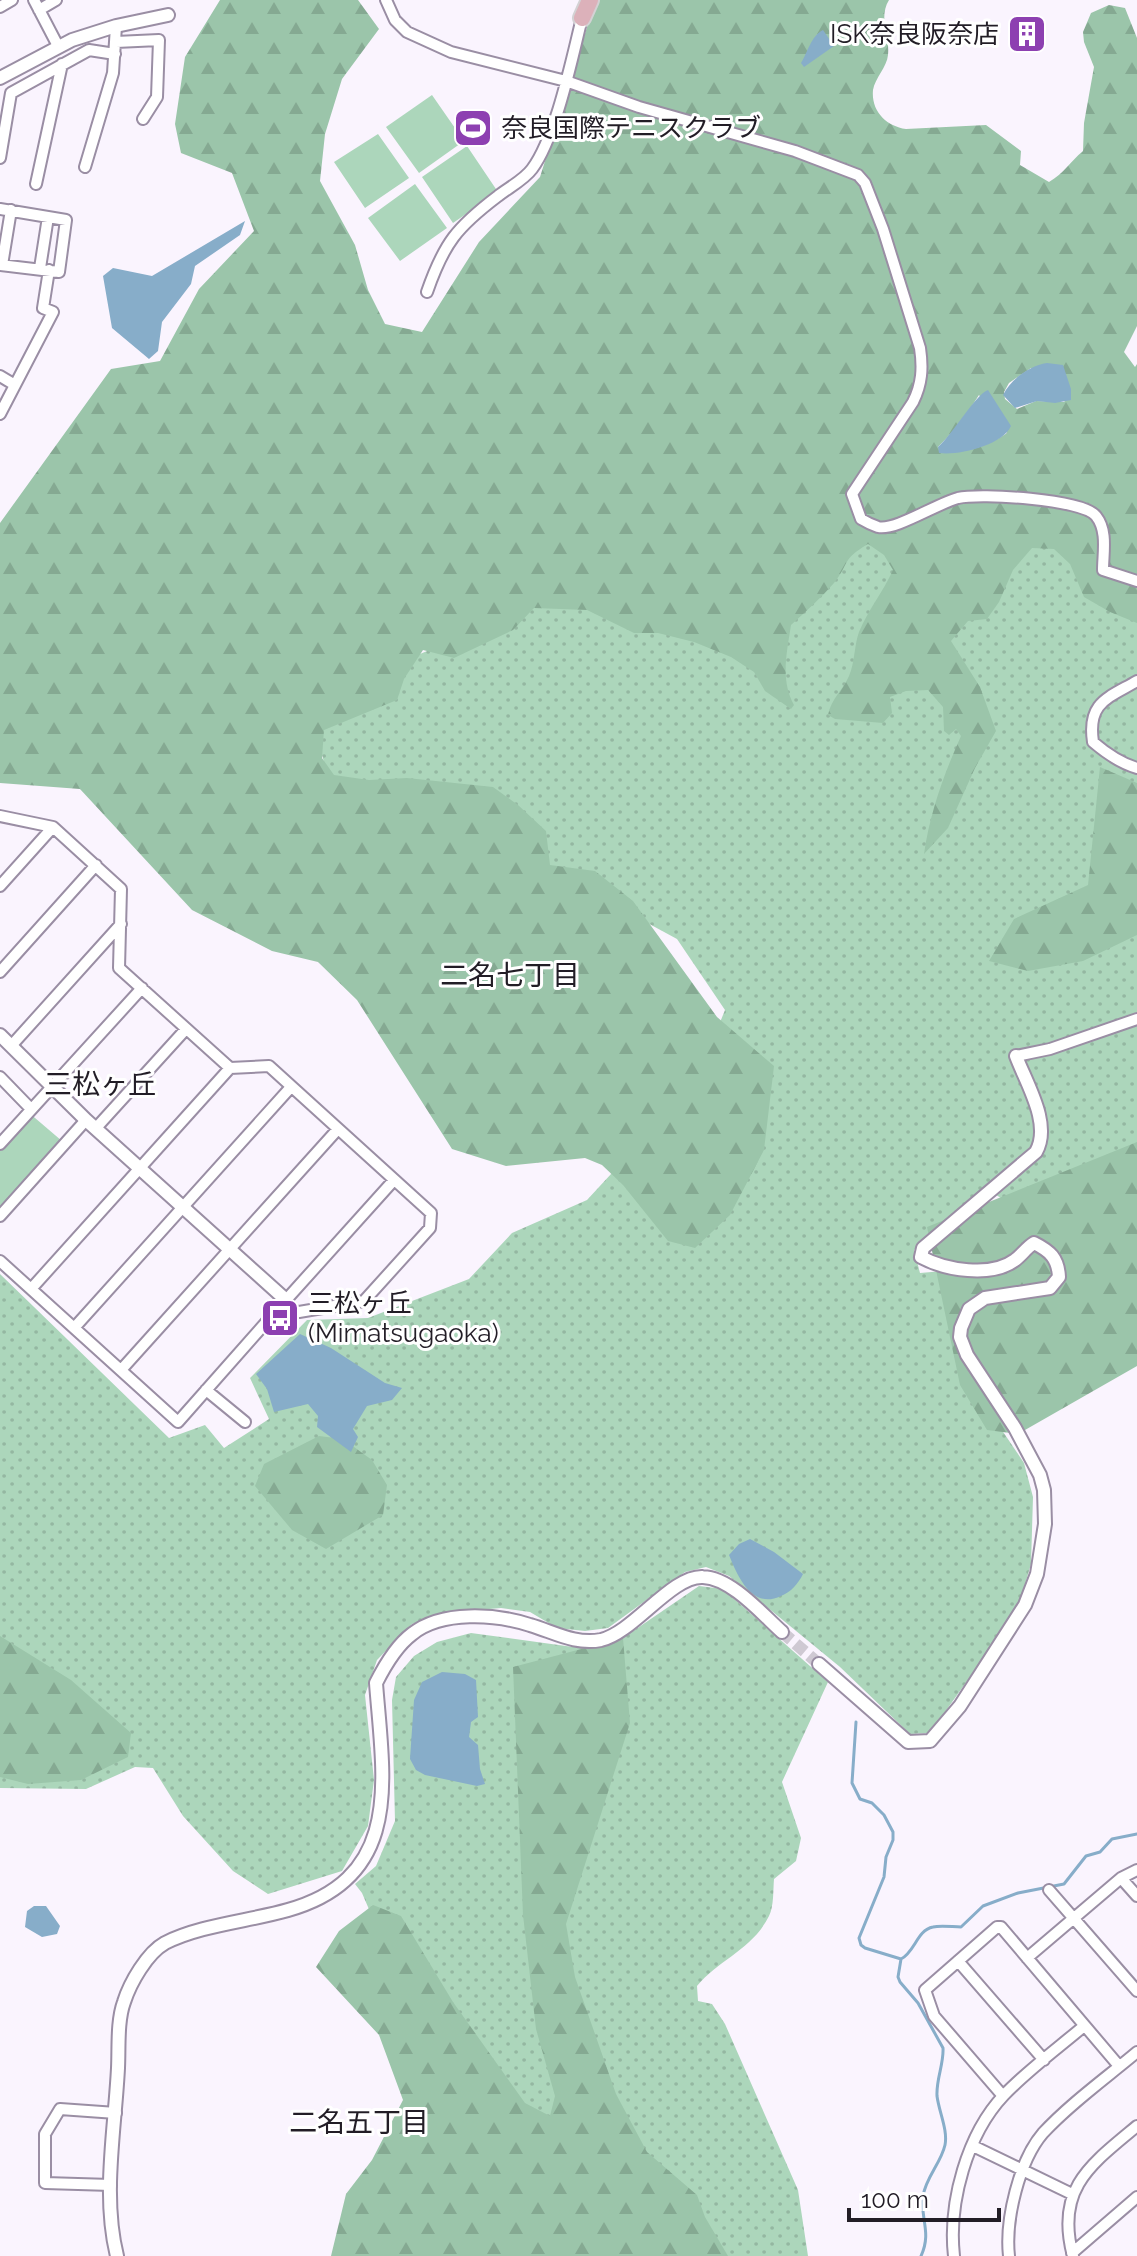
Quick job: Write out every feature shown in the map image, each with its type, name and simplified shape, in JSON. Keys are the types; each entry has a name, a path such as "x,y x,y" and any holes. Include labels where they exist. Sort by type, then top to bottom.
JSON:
{"main road":[{"path":"582,0 582,18"},
{"path":"582,18 590,0"}],"street":[{"path":"0,7 12,0"},
{"path":"56,0 36,5 58,46"},
{"path":"386,3 395,20 421,40 451,52 566,81 654,111 795,151 858,175 865,183 883,229 920,348 922,366 919,390 913,402 852,494 861,519 879,527 893,527 935,506 962,497 1053,501 1083,507 1095,515 1104,530 1103,570 1137,581"},
{"path":"0,78 58,46 116,26 168,15"},
{"path":"427,292 438,261 454,233 531,170 546,139 566,81 582,18"},
{"path":"85,167 113,73 116,26"},
{"path":"0,158 11,93 89,50 159,40 157,97 143,119"},
{"path":"36,184 62,64"},
{"path":"6,209 66,220 59,272 1,265 6,209"},
{"path":"0,414 53,312 43,308 48,217"},
{"path":"0,376 15,385"},
{"path":"1137,681 1102,700 1092,722 1093,742 1125,764 1137,768"},
{"path":"0,816 53,827 96,865 121,889 119,968 230,1068 269,1066 431,1213 430,1228 364,1301 299,1312 282,1305 230,1250 51,1087 0,1035"},
{"path":"0,886 53,827"},
{"path":"0,972 96,865"},
{"path":"11,1046 121,924"},
{"path":"0,1144 142,988"},
{"path":"819,1664 908,1742 930,1741 960,1706 1012,1628 1033,1588 1045,1524 1044,1490 1040,1475 1015,1428 967,1355 960,1337 969,1309 985,1298 1050,1288 1059,1277 1057,1262 1048,1250 1034,1243 1014,1261 972,1271 962,1271 921,1257 923,1248 1036,1152 1042,1142 1038,1114 1016,1056 1050,1049 1137,1019"},
{"path":"0,1216 186,1029"},
{"path":"31,1289 230,1068"},
{"path":"0,1077 31,1109"},
{"path":"74,1328 291,1087"},
{"path":"121,1370 338,1129"},
{"path":"0,1261 178,1422 394,1180"},
{"path":"206,1390 245,1422"},
{"path":"117,2256 111,2219 111,2185 123,2003 145,1963 167,1942 314,1900 345,1879 369,1849 378,1830 382,1808 376,1683 385,1665 412,1634 440,1621 487,1618 518,1621 582,1642 604,1639 625,1628 686,1581 700,1576 726,1582 782,1632"},
{"path":"1027,1958 1121,1878 1137,1870"},
{"path":"1121,1878 1137,1896"},
{"path":"1049,1890 1137,1991"},
{"path":"1003,2096 934,2016 925,1995 925,1990 997,1927 1001,1927 1119,2066"},
{"path":"958,1961 1044,2060"},
{"path":"954,2256 952,2222 957,2191 985,2121 1003,2096 1084,2026"},
{"path":"1009,2256 1011,2211 1030,2152 1043,2134 1137,2053"},
{"path":"111,2185 45,2183 45,2134 60,2109 116,2113"},
{"path":"1137,2126 1095,2162 1072,2194 1067,2232 1072,2254 1137,2197"},
{"path":"973,2146 1072,2194"}],"green space":[{"path":"220,0 358,0 379,29 342,79 325,134 320,181 355,245 368,290 385,324 422,332 479,242 540,177 594,5 599,0 889,0 884,13 888,55 873,90 874,105 881,116 892,125 906,129 986,125 1021,151 1020,165 1049,182 1083,151 1084,123 1094,67 1083,32 1091,13 1109,5 1125,8 1137,38 1137,326 1124,352 1135,367 1137,364 1137,623 1084,597 1070,564 1054,549 1032,548 1013,570 999,602 987,619 968,621 951,641 980,687 996,731 975,768 948,828 924,854 938,794 961,736 956,729 949,735 944,731 943,707 928,690 906,691 890,697 892,713 883,723 835,719 828,715 849,676 859,632 893,570 884,555 868,544 850,558 834,583 791,625 786,666 787,686 794,705 791,709 765,691 754,672 731,657 694,642 658,633 634,633 587,610 534,608 513,630 454,658 423,650 404,679 397,700 324,730 322,758 334,775 369,780 407,778 493,787 518,805 546,831 550,865 595,871 633,901 717,1017 774,1066 764,1150 730,1215 695,1248 668,1241 623,1185 602,1165 585,1158 506,1166 452,1149 357,1000 318,962 272,951 192,910 80,789 0,783 0,523 111,369 160,361 199,289 254,231 232,173 181,153 175,124 185,57","holes":["1031,368 1065,402 1036,401 1017,409 1005,399 1004,392 1009,383","979,395 1007,433 974,449 956,451 938,447 960,424"]},
{"path":"432,95 464,141 419,173 386,127"},
{"path":"378,134 409,178 365,208 334,162"},
{"path":"467,146 498,192 453,223 422,177"},
{"path":"415,184 447,228 400,261 368,218"},
{"path":"1090,525 1137,589 1137,1155 1019,1209 988,1190 914,1250 920,1273 966,1269 956,1362 1024,1463 1033,1497 1031,1564 1021,1598 987,1653 930,1733 910,1734 840,1667 729,1576 706,1567 685,1572 608,1628 585,1631 557,1628 530,1612 501,1608 443,1613 412,1624 377,1660 365,1695 374,1780 368,1826 342,1871 268,1894 233,1871 183,1816 153,1768 135,1767 86,1789 0,1788 0,1274 169,1438 205,1425 224,1448 269,1419 250,1378 307,1320 368,1318 469,1279 512,1233 587,1200 696,1082 725,1010 677,939 570,881 335,798 314,729 408,659 563,594 838,542"},
{"path":"1100,767 1137,783 1137,935 1083,961 1028,971 989,961 1014,919 1088,885"},
{"path":"28,1112 62,1141 0,1210 0,1144"},
{"path":"1137,1142 1137,1366 1018,1434 987,1430 960,1385 927,1227"},
{"path":"319,1436 343,1439 372,1460 387,1485 383,1515 326,1549 292,1530 255,1486 264,1464"},
{"path":"699,1586 723,1589 828,1682 782,1782 801,1838 796,1861 774,1879 772,1908 762,1928 697,1986 698,2001 712,2004 725,2024 798,2190 808,2256 487,2256 374,1921 355,1884 376,1866 395,1821 392,1700 396,1677 414,1656 437,1642 471,1633 573,1647 623,1638"},
{"path":"0,1636 71,1680 131,1733 128,1757 81,1780 28,1784 0,1777"},
{"path":"623,1638 630,1723 566,1924 575,1977 616,2094 647,2152 697,2195 705,2217 728,2256 331,2256 346,2194 372,2160 403,2100 379,2035 316,1967 339,1931 373,1905 401,1916 453,2002 525,2103 550,2116 555,2096 536,2029 523,1915 513,1667"}],"water":[{"path":"823,30 834,46 804,67 801,63 810,45"},
{"path":"245,221 240,235 195,266 191,284 162,322 158,351 149,359 112,328 103,276 113,268 152,276"},
{"path":"1047,363 1063,365 1071,389 1071,400 1055,403 1037,401 1015,408 1003,395 1006,389 1027,370"},
{"path":"988,390 1011,426 1006,433 979,448 939,453 938,447"},
{"path":"300,1334 331,1348 385,1383 402,1388 392,1400 367,1406 353,1429 358,1437 351,1452 317,1427 318,1416 308,1404 274,1412 267,1389 256,1374"},
{"path":"750,1539 803,1574 788,1592 762,1599 742,1581 729,1555 739,1544"},
{"path":"442,1672 465,1674 476,1680 478,1717 471,1722 469,1737 478,1745 485,1784 477,1786 425,1775 416,1770 410,1759 414,1700 422,1682"},
{"path":"34,1906 46,1906 60,1926 57,1934 42,1937 25,1927 27,1911"}],"waterway":[{"path":"856,1722 852,1783 860,1799 872,1803 884,1815 893,1832 884,1877 859,1938 865,1948 901,1959"},
{"path":"921,2256 926,2240 923,2196 946,2139 937,2096 943,2048 918,2003 900,1982 901,1959 928,1929 961,1927 983,1906 1018,1893 1064,1884 1086,1856 1100,1852 1112,1839 1137,1834"}],"tunnel":[{"path":"782,1632 819,1664"}],"place":[{"name":"ISK奈良阪奈店","path":"1027,34"},
{"name":"奈良国際テニスクラブ","path":"473,128"},
{"name":"三松ヶ丘 (Mimatsugaoka)","path":"280,1318"}],"district":[{"name":"二名七丁目","path":"510,975"},
{"name":"三松ヶ丘","path":"100,1084"},
{"name":"二名五丁目","path":"359,2122"}]}
